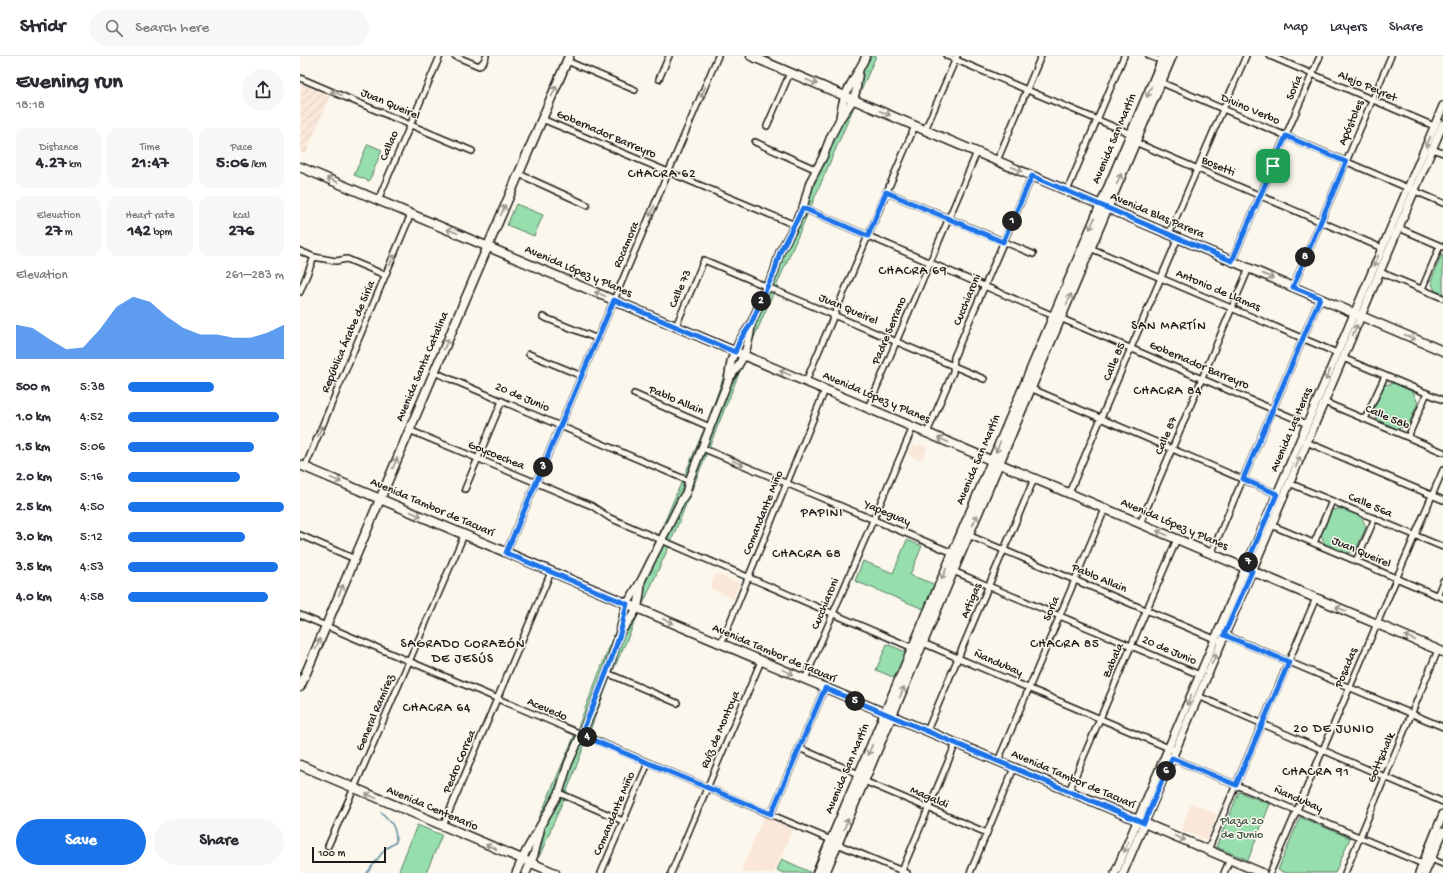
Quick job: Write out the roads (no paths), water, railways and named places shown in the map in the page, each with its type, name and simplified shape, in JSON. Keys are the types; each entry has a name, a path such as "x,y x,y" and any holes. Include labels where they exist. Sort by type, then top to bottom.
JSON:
{"main road":[{"name":"Avenida Blas Parera","path":"751,56 1443,351"},
{"path":"516,873 559,793 568,764 607,673 627,604 641,581 686,493 686,488 728,380 731,361 740,340 751,324 774,273 780,252 801,217 810,182 823,157 831,136 853,100 859,70 864,56"},
{"name":"Avenida San Martín","path":"888,715 923,643 968,535 995,462 1104,206 1135,142 1172,56"},
{"name":"Avenida Santa Catalina","path":"300,687 568,58"},
{"name":"Avenida San Martín","path":"817,873 834,842 862,778 913,648 953,553 1030,388 1057,317 1090,248 1131,134 1163,59"},
{"path":"840,119 844,96 859,70"},
{"name":"Avenida Las Heras","path":"1358,314 1380,272 1399,228 1411,189 1434,126 1443,106"},
{"name":"Avenida Las Heras","path":"1115,873 1140,822 1168,757 1198,696 1220,637 1249,570 1290,483 1304,441 1307,424 1340,356 1358,314 1382,248 1443,124"},
{"name":"Avenida López y Planes","path":"300,167 1441,651"},
{"path":"728,380 744,355 748,344 751,324"},
{"name":"Avenida Las Heras","path":"1249,570 1277,494 1324,402 1340,356"},
{"name":"Avenida Tambor de Tacuarí","path":"302,466 1262,873"},
{"path":"620,632 633,617 638,608 641,581"},
{"name":"Avenida Las Heras","path":"1172,749 1200,675 1220,637"},
{"name":"Avenida Centenario","path":"300,765 555,873"},
{"path":"1419,873 1443,814"},
{"name":"Avenida Las Heras","path":"1122,873 1140,822"},
{"path":"526,873 534,855 542,823"},
{"path":"1425,873 1443,832"},
{"name":"Avenida San Martín","path":"825,873 834,842"}],"street":[{"name":"Callao","path":"378,200 440,56"},
{"path":"455,56 479,66 484,61 486,56"},
{"path":"659,79 669,56"},
{"name":"Rocamora","path":"506,553 718,56"},
{"path":"947,56 956,58 1131,134"},
{"path":"997,161 1041,56"},
{"path":"1067,190 1124,56"},
{"path":"1150,56 1163,59"},
{"path":"1169,234 1246,56"},
{"name":"Alejo Peyret","path":"1270,56 1434,126"},
{"name":"Soria","path":"1232,261 1320,56"},
{"name":"Apóstoles","path":"1293,287 1391,56"},
{"path":"568,58 634,90"},
{"path":"925,130 956,58"},
{"path":"767,126 790,72"},
{"name":"Juan Queirel","path":"300,78 472,151"},
{"name":"Divino Verbo","path":"1160,82 1443,203"},
{"name":"Gobernador Barreyro","path":"542,119 796,224"},
{"path":"806,381 915,126"},
{"path":"755,142 817,170"},
{"name":"Bosetti","path":"1135,142 1382,248"},
{"path":"1432,149 1443,154"},
{"name":"Padre Serrano","path":"868,408 977,152"},
{"path":"518,174 587,205"},
{"name":"Cucchiaroni","path":"927,433 953,372 954,357 1032,176"},
{"path":"886,192 1033,254"},
{"name":"Gobernador Barreyro","path":"802,210 930,262 1307,424"},
{"name":"República Árabe de Siria","path":"302,466 411,214"},
{"path":"1399,228 1442,246 1422,289"},
{"name":"Calle 85","path":"1069,493 1178,238"},
{"name":"Antonio de Llamas","path":"1090,248 1303,338 1384,376 1443,400"},
{"path":"300,251 314,257 336,261 347,259 385,275"},
{"path":"300,292 314,257"},
{"name":"Juan Queirel","path":"704,260 984,379"},
{"name":"Calle 73","path":"676,326 704,260"},
{"name":"Calle 87","path":"1140,524 1250,268"},
{"path":"1380,272 1443,298"},
{"path":"1211,554 1320,298"},
{"path":"543,317 598,339"},
{"path":"529,354 582,376"},
{"name":"20 de Junio","path":"434,372 689,481"},
{"path":"1366,419 1384,376"},
{"path":"1030,388 1277,494"},
{"name":"Comandante Miño","path":"720,644 826,390"},
{"path":"1408,437 1427,393"},
{"name":"Pablo Allain","path":"634,394 710,427"},
{"path":"465,489 502,401"},
{"name":"Calle 58b","path":"1324,402 1443,452"},
{"name":"Cucchiaroni","path":"805,679 913,427"},
{"name":"Goycoechea","path":"409,430 592,506 610,518 913,648"},
{"path":"1304,441 1443,500"},
{"name":"Yapeguay","path":"702,448 953,553"},
{"name":"Posadas","path":"1270,873 1443,470"},
{"name":"Artigas","path":"927,731 1034,478"},
{"name":"Calle 56a","path":"1290,483 1443,547"},
{"path":"1314,543 1332,501"},
{"name":"Soria","path":"998,761 1105,509"},
{"path":"1356,561 1374,518"},
{"name":"Juan Queirel","path":"1271,525 1443,598"},
{"path":"300,535 355,558"},
{"name":"General Ramírez","path":"328,846 464,535"},
{"name":"Pablo Allain","path":"968,535 1146,610 1289,662 1443,727"},
{"name":"Zabala","path":"1069,792 1177,539"},
{"name":"Pedro Correa","path":"444,826 551,572"},
{"name":"20 de Junio","path":"953,572 1200,675"},
{"path":"1437,596 1443,580"},
{"path":"1208,850 1316,598"},
{"name":"Acevedo","path":"300,615 771,814 903,872"},
{"name":"Ñandubay","path":"923,643 1172,749"},
{"name":"Gottschalk","path":"1345,873 1412,713 1441,651"},
{"name":"Ruíz de Montoya","path":"671,873 761,661"},
{"path":"607,673 677,702"},
{"path":"771,814 825,688"},
{"path":"1198,696 1443,802"},
{"path":"903,872 956,743"},
{"name":"Magaldi","path":"799,748 928,808 987,833"},
{"name":"Ñandubay","path":"1168,757 1423,864"},
{"name":"Comandante Miño","path":"601,873 648,762"},
{"path":"970,873 1014,768"},
{"path":"559,793 623,820"},
{"path":"1224,873 1230,859"},
{"path":"1431,859 1443,864"}],"waterway":[{"path":"367,873 385,849 396,842 393,825 381,812"}],"district":[{"name":"CHACRA 62","path":"662,174"},
{"name":"CHACRA 69","path":"913,271"},
{"name":"SAN MARTÍN","path":"1169,326"},
{"name":"CHACRA 84","path":"1168,391"},
{"name":"PAPINI","path":"822,513"},
{"name":"CHACRA 68","path":"807,554"},
{"name":"CHACRA 85","path":"1065,644"},
{"name":"SAGRADO CORAZÓN DE JESÚS","path":"463,652"},
{"name":"CHACRA 64","path":"437,708"},
{"name":"20 DE JUNIO","path":"1334,729"},
{"name":"CHACRA 91","path":"1316,772"}],"park label":[{"name":"Plaza 20 de Junio","path":"1242,829"}]}
